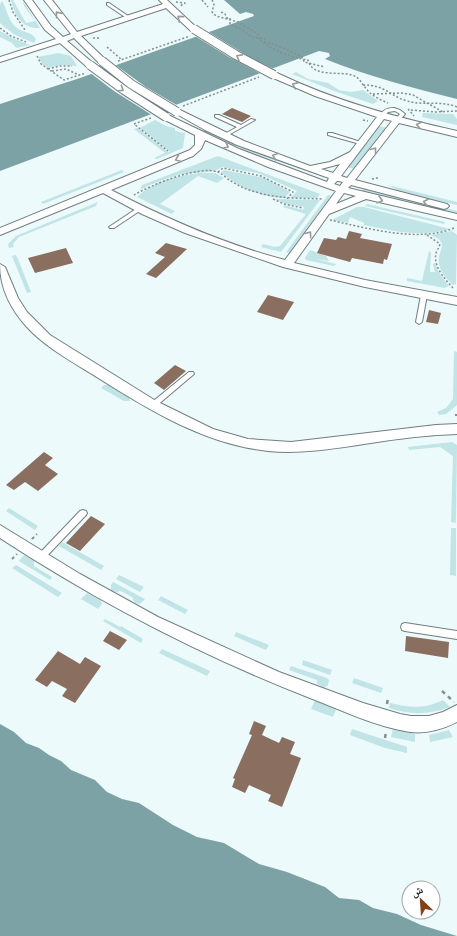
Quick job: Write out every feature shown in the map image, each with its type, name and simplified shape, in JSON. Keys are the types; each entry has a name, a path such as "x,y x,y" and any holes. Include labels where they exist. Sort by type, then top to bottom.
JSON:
{"street":[{"path":"29,0 44,23 47,39 43,46"},
{"path":"29,0 56,28 70,36 141,90 225,136 312,168 395,194 456,218"},
{"path":"48,0 70,36 72,49 88,69 166,117 248,156 328,184 365,196 456,218"},
{"path":"25,52 70,36 129,18 169,3"},
{"path":"169,3 195,32 270,75 327,98 383,116 457,134"},
{"path":"0,60 70,36 97,35 169,3"},
{"path":"44,23 70,36"},
{"path":"92,53 97,35"},
{"path":"25,52 72,49"},
{"path":"328,184 383,116"},
{"path":"287,265 328,216 343,189 397,120"},
{"path":"0,232 194,152 200,143 198,133"},
{"path":"312,168 333,164 356,151"},
{"path":"359,169 371,179 395,194"},
{"path":"104,190 139,209 215,242 287,265 360,283 457,301"},
{"path":"328,216 365,196"},
{"path":"0,268 14,302 24,317 38,332 88,366 188,424 210,434 235,442 276,447 303,446 413,432 457,429"},
{"path":"0,531 40,558 99,593 164,628 289,683 353,706 411,724 433,723 457,708"}],"lane":[{"path":"108,4 129,18"},
{"path":"217,116 241,127"},
{"path":"225,136 253,120"},
{"path":"330,134 362,143"},
{"path":"112,227 139,209"},
{"path":"419,322 424,295"},
{"path":"154,405 191,374"},
{"path":"40,558 83,513"},
{"path":"405,627 457,635"}],"path":[{"path":"9,0 13,12 25,30"},
{"path":"202,0 208,7"},
{"path":"212,0 214,3 212,9 213,13 216,16 227,18"},
{"path":"169,3 180,1 185,4 179,6"},
{"path":"221,12 226,15 226,20 229,20 230,24 243,30 249,36 260,39 260,41 276,43 285,50 300,55 304,60"},
{"path":"229,20 238,22 256,33 260,39"},
{"path":"0,28 11,36 30,43"},
{"path":"115,62 195,32"},
{"path":"264,41 268,46 283,52 292,58 304,60 304,62 325,67"},
{"path":"107,47 122,60"},
{"path":"37,56 41,64 64,80 78,75 88,69"},
{"path":"308,62 313,68 319,71 354,75 360,79 363,85 372,94 391,104"},
{"path":"48,69 60,66 72,66"},
{"path":"52,71 66,69 78,75"},
{"path":"177,110 270,75"},
{"path":"363,85 380,86 407,100 441,102 457,108"},
{"path":"372,94 413,95 443,112"},
{"path":"410,110 443,112 457,111"},
{"path":"156,116 134,124 168,151"},
{"path":"218,172 223,168 267,178 293,192 287,199"},
{"path":"133,196 148,187 168,179 199,172 218,172 243,188 272,198 284,204 303,208"},
{"path":"272,198 323,199"},
{"path":"328,216 392,232 426,235 447,231 456,218"},
{"path":"426,235 436,240 440,244 436,261 443,276 453,288"},
{"path":"442,691 457,708"}],"shaded area":[{"path":"11,0 13,0 26,23 35,21 24,6 23,1 40,28 34,28 24,24 17,16"},
{"path":"224,0 457,0 457,99 357,71 325,59 330,56 329,53 319,51 0,171 0,104 80,78 254,16 253,14 246,12 240,14"},
{"path":"2,1 14,25 19,30 34,36 36,39 34,43 15,35 0,23 0,5"},
{"path":"0,31 30,45 16,48 12,43 0,37"},
{"path":"58,53 71,56 77,66 61,65 48,68 42,64 38,57"},
{"path":"296,72 308,79 328,83 339,90 351,92 363,90 378,101 373,104 334,91 292,74"},
{"path":"423,113 453,114 457,119 457,125 422,117"},
{"path":"155,120 166,126 175,128 175,131 185,133 183,148 157,159 154,158 165,153 134,129 138,128 170,152 140,128"},
{"path":"379,126 387,128 355,169 346,167"},
{"path":"204,130 321,174 319,175 240,149 241,148 236,145 234,146 201,132"},
{"path":"218,156 320,194 317,198 290,198 297,191 258,173 222,167 214,171 182,174 155,183 140,190 142,185"},
{"path":"122,170 124,172 43,204 41,202"},
{"path":"224,170 265,178 290,192 284,198 259,194 235,183 221,172"},
{"path":"199,173 215,173 224,178 217,183 198,176 160,204 175,211 172,214 137,197 158,183"},
{"path":"388,185 457,202 457,205 401,192"},
{"path":"364,188 457,211 457,214 361,192"},
{"path":"328,195 331,196 289,253 286,252"},
{"path":"274,199 320,200 281,252 261,247 263,244 275,247 280,246 306,214 283,207 284,205 303,210 304,207 286,204"},
{"path":"98,202 96,206 19,237 13,244 14,247 9,248 8,244 16,236"},
{"path":"367,204 445,222 444,224 365,206"},
{"path":"357,207 364,207 450,229 439,232 407,233 364,225 364,223 350,217 348,223 332,220"},
{"path":"452,231 457,235 456,284 453,285 440,269 439,257 442,244 439,239 431,235"},
{"path":"310,250 326,256 329,261 316,259 336,264 334,266 306,260 305,258"},
{"path":"429,251 431,253 430,272 435,272 433,264 435,263 439,273 449,286 445,288 407,281 407,278 422,281"},
{"path":"16,255 31,292 27,293 12,256"},
{"path":"454,351 457,352 457,405 446,414 439,415 437,412 446,408 453,399"},
{"path":"104,385 109,385 129,397 130,401 124,401 101,388"},
{"path":"452,442 457,445 456,523 451,522 453,456 440,447 409,450 408,447"},
{"path":"9,508 38,526 35,530 6,511"},
{"path":"451,528 456,528 456,576 450,575"},
{"path":"62,542 104,566 101,570 59,546"},
{"path":"24,555 34,561 34,566 52,577 50,580 19,561"},
{"path":"16,565 62,593 58,597 12,568"},
{"path":"119,575 144,587 140,592 116,579"},
{"path":"113,582 145,599 140,604 135,603 132,597 121,591 116,592 111,590 111,585"},
{"path":"87,593 101,600 102,604 98,609 81,599"},
{"path":"161,596 188,610 185,614 158,600"},
{"path":"105,619 120,627 121,626 143,639 141,643 103,621"},
{"path":"236,632 269,645 266,650 234,636"},
{"path":"162,649 210,671 207,676 159,653"},
{"path":"303,660 332,670 330,675 302,665"},
{"path":"291,666 327,678 329,680 328,685 324,688 317,684 317,680 289,670"},
{"path":"354,678 383,688 381,693 352,683"},
{"path":"315,700 336,709 333,717 311,709"},
{"path":"443,700 450,707 435,712 412,713 389,708 390,703 417,707 430,705"},
{"path":"0,724 14,732 26,743 39,748 61,761 71,770 95,780 107,792 122,799 139,803 173,825 197,837 224,843 259,864 287,872 325,887 339,898 359,900 373,908 401,916 401,920 410,920 421,925 457,936 0,936"},
{"path":"352,729 407,747 407,753 385,748 350,735"},
{"path":"393,729 415,734 415,742 391,737"},
{"path":"449,730 453,737 430,742 429,735"}],"pier":[{"path":"207,31 251,58 276,70 263,75 229,57 195,36"},
{"path":"114,64 146,87 180,107 155,117 114,91 89,72"}],"building":[{"path":"232,108 251,116 242,122 222,114"},
{"path":"349,231 362,234 360,238 392,244 387,260 384,259 383,264 352,258 350,262 317,253 324,238 336,240 338,237 346,239"},
{"path":"166,243 187,249 156,278 146,274 165,257 155,253"},
{"path":"66,248 73,263 35,273 28,258"},
{"path":"268,295 294,302 283,320 257,312"},
{"path":"429,310 441,313 438,324 426,322"},
{"path":"175,365 186,371 164,390 154,383"},
{"path":"44,452 53,458 45,465 58,474 38,491 25,482 14,490 6,485"},
{"path":"91,516 105,524 80,551 66,543"},
{"path":"110,631 127,640 119,650 103,641"},
{"path":"406,636 449,642 448,658 405,651"},
{"path":"58,651 80,664 85,657 101,666 75,703 62,696 67,689 52,681 47,687 35,680"},
{"path":"254,721 266,726 262,735 279,743 282,737 295,742 290,754 301,758 282,807 268,801 271,795 249,785 245,793 232,787 235,779 233,778 252,735 249,734"}]}
